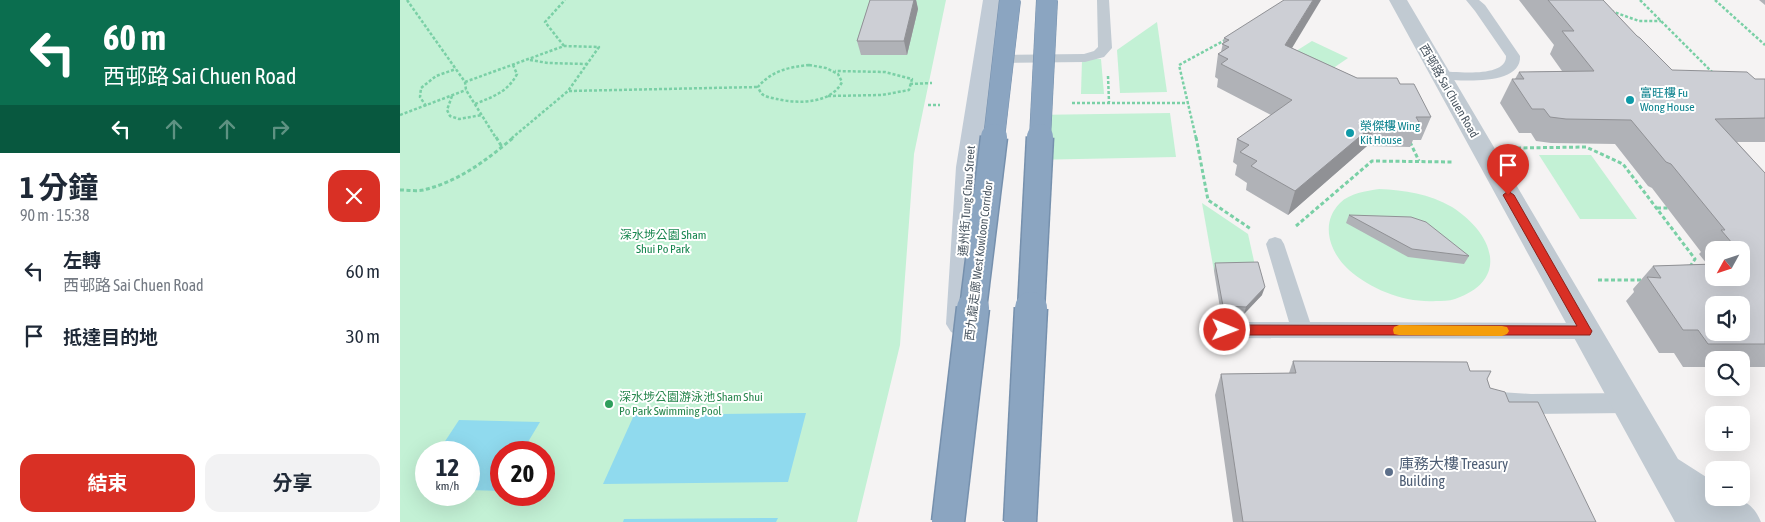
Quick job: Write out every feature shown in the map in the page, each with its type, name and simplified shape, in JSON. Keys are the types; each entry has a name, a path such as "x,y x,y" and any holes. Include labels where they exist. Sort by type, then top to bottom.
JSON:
{"highway":[{"name":"西九龍走廊 West Kowloon Corridor","path":"948,522 1010,0"},
{"path":"1020,522 1047,0"}],"main road":[{"name":"通州街 Tung Chau Street","path":"938,522 961,342 965,200 968,167 992,0"}],"street":[{"name":"西邨路 Sai Chuen Road","path":"1398,0 1694,522"},
{"name":"西邨路 Sai Chuen Road","path":"1664,469 1743,522"}],"lane":[{"path":"983,59 1085,58 1099,54 1105,48 1103,0"},
{"path":"1441,76 1493,75 1506,71 1512,64 1513,56 1472,0"},
{"path":"1275,244 1302,330"},
{"path":"1225,330 1586,331"},
{"path":"1484,402 1531,404 1627,403"},
{"path":"1531,404 1544,426"}],"path":[{"path":"406,0 465,82 466,90 502,148"},
{"path":"564,46 545,22 565,0"},
{"path":"1640,0 1720,80"},
{"path":"1715,0 1765,45"},
{"path":"1605,9 1639,21 1661,21"},
{"path":"1235,35 1179,64 1189,103 1208,200 1275,244 1372,161 1459,162"},
{"path":"400,190 426,190 482,164 568,91 599,47 564,46 465,82"},
{"path":"527,60 548,63 587,64"},
{"path":"475,104 500,94 511,87 517,74 513,65"},
{"path":"799,66 819,66 835,71 885,72 912,79 909,90 895,94 827,96 804,102 781,102 762,94 758,86 764,78 799,66"},
{"path":"426,106 420,96 421,88 436,76 456,69"},
{"path":"827,96 840,87 842,81 835,71"},
{"path":"910,84 932,83"},
{"path":"568,91 758,86"},
{"path":"400,116 466,90"},
{"path":"452,96 447,110 450,116 459,119 482,115"},
{"path":"1063,103 1189,103"},
{"path":"928,105 940,105"},
{"path":"1407,137 1419,161"},
{"path":"1516,148 1586,148 1624,164 1694,259 1686,273"},
{"path":"1657,208 1677,208"},
{"path":"1598,280 1644,280"}],"green space":[{"name":"深水埗公園 Sham Shui Po Park","path":"400,0 946,0 914,154 900,345 857,522 400,522"},
{"path":"1157,22 1167,92 1120,93 1117,50"},
{"path":"1312,41 1348,58 1329,71 1293,53"},
{"path":"1082,59 1101,59 1104,94 1081,94"},
{"path":"1170,113 1176,157 1030,160 1032,115"},
{"path":"1539,155 1591,155 1637,219 1580,219"},
{"path":"1379,189 1398,190 1426,196 1452,207 1466,218 1478,230 1486,243 1490,256 1489,268 1484,280 1473,291 1455,299 1424,301 1390,294 1368,284 1349,270 1336,255 1332,246 1329,228 1330,219 1340,203 1348,197"},
{"path":"1202,203 1248,234 1256,270 1214,271"}],"water":[{"path":"806,413 788,482 603,484 634,415"},
{"path":"459,420 540,422 529,441 490,441 490,491 480,490 480,441 445,441"},
{"path":"778,518 776,522 623,522 624,519"}],"building":[{"path":"870,0 914,0 904,41 857,41"},
{"path":"1284,0 1313,0 1285,45 1357,78 1397,78 1400,84 1414,84 1431,117 1416,117 1420,124 1376,123 1295,191 1251,166 1257,161 1240,152 1249,145 1237,139 1292,100 1221,64 1228,59 1218,54 1229,47 1222,44 1229,40 1224,38"},
{"path":"1548,0 1603,0 1672,70 1747,72 1755,79 1765,79 1765,118 1715,119 1765,173 1765,344 1708,344 1706,341 1750,341 1750,296 1705,296 1705,340 1698,330 1683,330 1647,277 1661,278 1653,266 1705,264 1705,286 1750,286 1750,241 1730,241 1721,230 1725,230 1671,164 1666,162 1631,120 1550,117 1544,109 1532,109 1512,79 1524,79 1519,72 1594,71 1562,31 1574,31"},
{"path":"1349,215 1411,217 1426,222 1469,256 1412,249"},
{"path":"1258,262 1265,287 1246,307 1223,306 1215,263"},
{"name":"庫務大樓 Treasury Building","path":"1293,361 1467,362 1470,371 1491,371 1487,379 1490,388 1505,392 1509,402 1538,402 1596,522 1243,522 1221,374 1296,373"}],"slow traffic":[{"path":"1399,330 1502,331"}],"place":[{"name":"富旺樓 Fu Wong House","path":"1630,100"},
{"name":"榮傑樓 Wing Kit House","path":"1350,133"},
{"name":"深水埗公園游泳池 Sham Shui Po Park Swimming Pool","path":"609,404"},
{"name":"庫務大樓 Treasury Building","path":"1389,472"}],"route":[{"path":"1225,330 1586,331 1508,195"}]}
